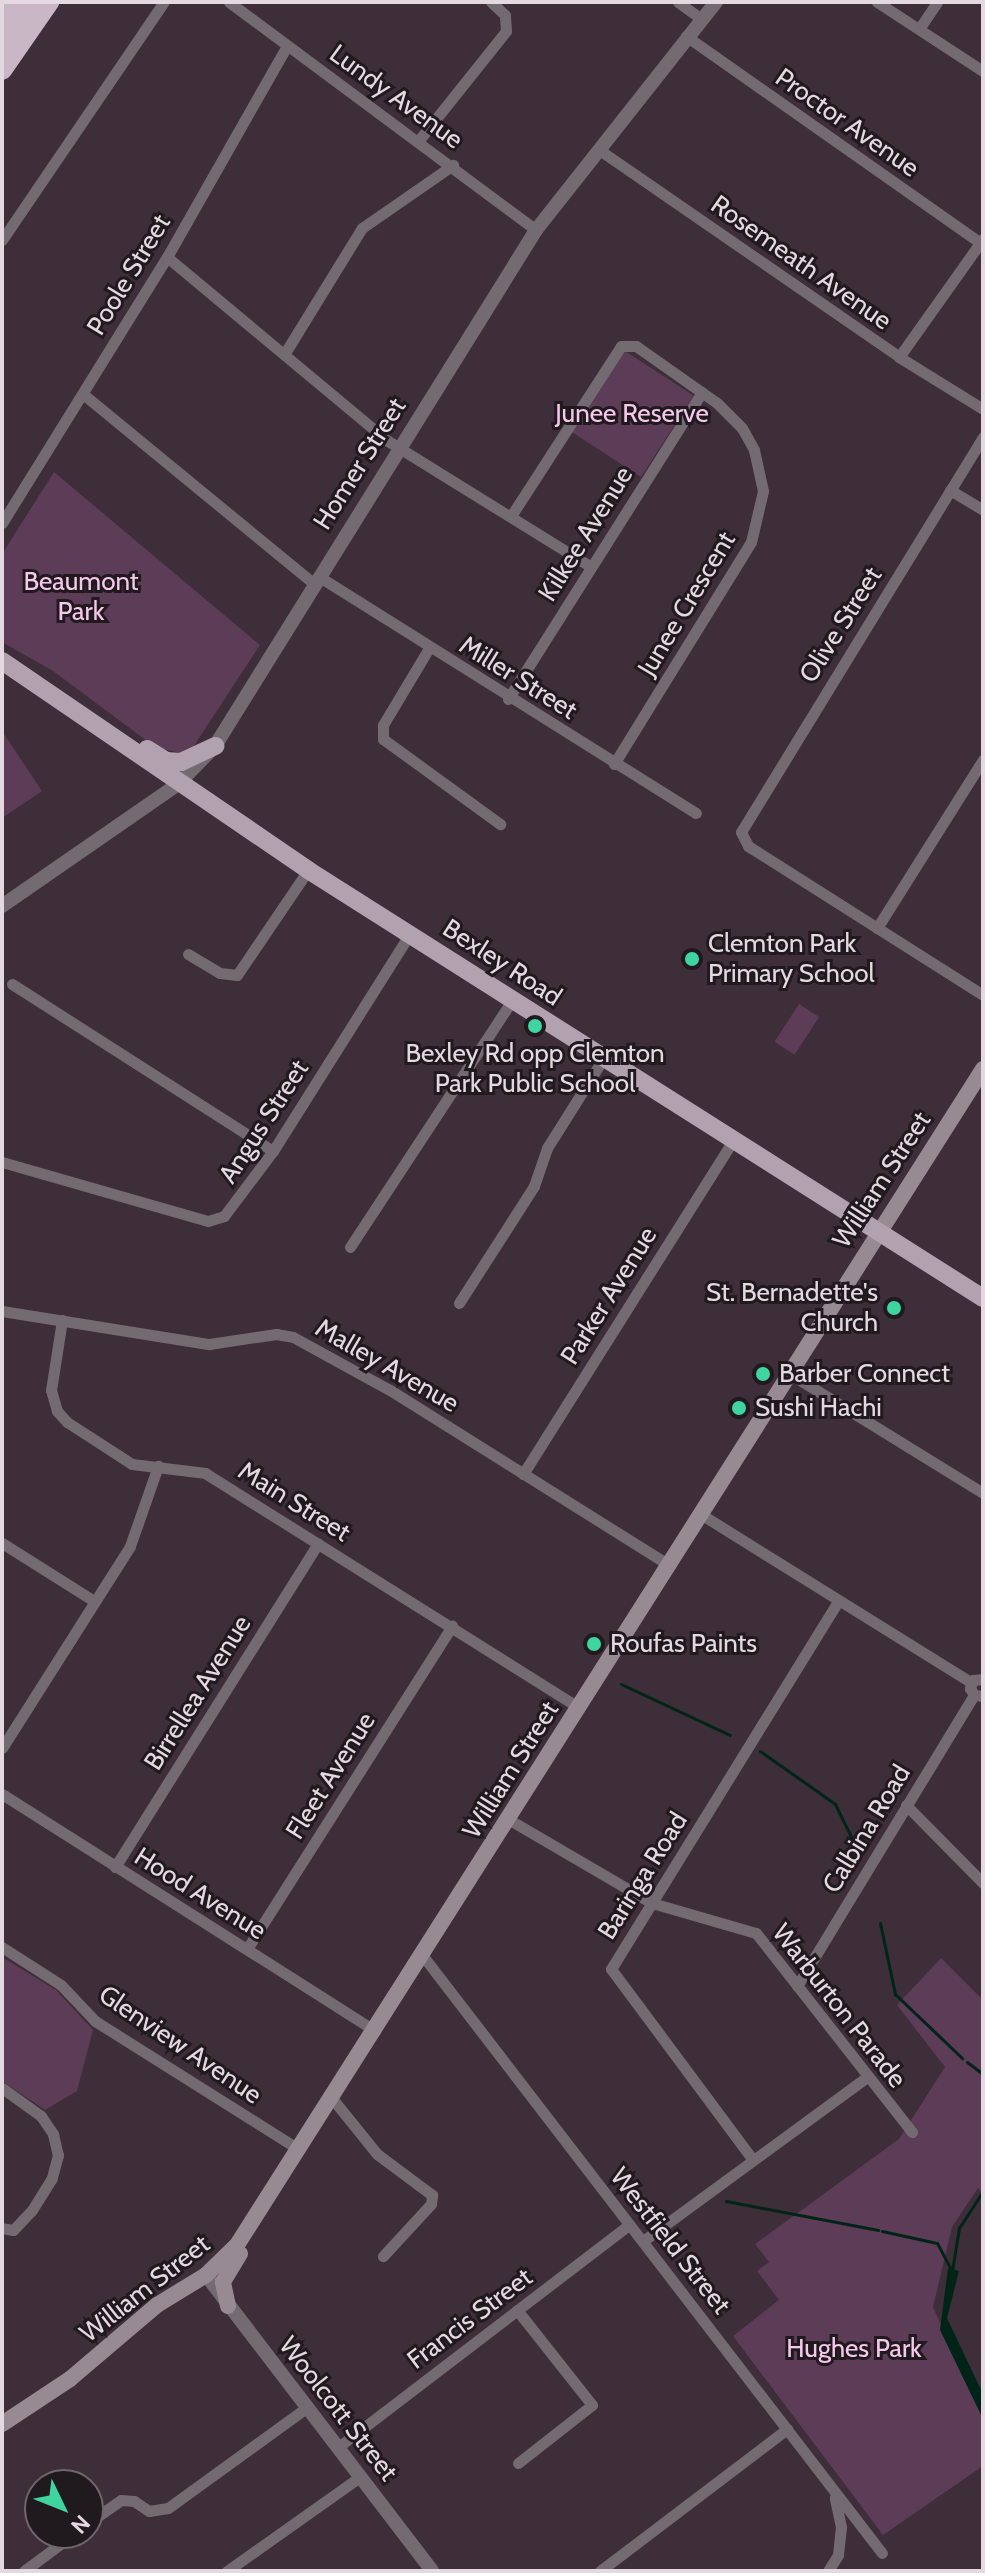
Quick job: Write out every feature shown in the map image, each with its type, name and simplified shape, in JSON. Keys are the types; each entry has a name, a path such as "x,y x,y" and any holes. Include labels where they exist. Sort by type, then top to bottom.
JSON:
{"highway":[{"path":"2,17 12,2"},
{"path":"2,42 30,2"},
{"path":"2,70 49,2"}],"main road":[{"name":"Bexley Road","path":"2,661 177,785 603,1059 983,1298"},
{"path":"108,734 128,738 171,762 190,760 215,746"},
{"name":"William Street","path":"2,2424 70,2379 157,2305 206,2275 232,2251 423,1956 787,1372 983,1069"},
{"path":"228,2306 223,2282 257,2226 258,2214"}],"street":[{"path":"2,240 164,2"},
{"name":"Lundy Avenue","path":"229,2 453,165 536,230"},
{"path":"419,140 506,31 510,23 491,2"},
{"path":"678,2 700,18"},
{"name":"Homer Street","path":"2,906 177,785 215,746 536,230 700,18 716,2"},
{"path":"877,2 983,71"},
{"path":"919,29 937,2"},
{"name":"Proctor Avenue","path":"686,36 982,242"},
{"name":"Poole Street","path":"2,523 167,257 287,46"},
{"name":"Rosemeath Avenue","path":"598,149 899,357 983,409"},
{"path":"285,353 362,228 453,165"},
{"path":"899,357 982,242"},
{"path":"167,257 400,447 591,567"},
{"name":"Junee Crescent","path":"511,516 621,346 636,346 702,392 735,420 754,450 763,491 759,523 736,570 614,764"},
{"name":"Kilkee Avenue","path":"508,699 702,392"},
{"name":"Miller Street","path":"83,394 316,580 696,813"},
{"name":"Olive Street","path":"877,928 741,837 742,826 983,437"},
{"path":"950,490 983,510"},
{"path":"429,648 383,725 383,739 500,824"},
{"path":"983,760 877,928 983,995"},
{"path":"188,954 220,973 237,975 308,870"},
{"name":"Angus Street","path":"2,1162 208,1221 237,1204 409,935"},
{"path":"12,984 273,1151"},
{"path":"350,1247 512,1000"},
{"path":"459,1303 534,1186 547,1148 603,1059"},
{"name":"Parker Avenue","path":"523,1474 733,1141"},
{"name":"Malley Avenue","path":"2,1311 209,1344 276,1334 293,1337 667,1564"},
{"name":"Main Street","path":"62,1320 51,1390 57,1411 132,1464 205,1473 578,1707"},
{"path":"787,1372 983,1493"},
{"path":"2,1748 135,1536 158,1466"},
{"path":"699,1513 837,1603 977,1680 979,1696"},
{"path":"2,1543 94,1601"},
{"name":"Birrellea Avenue","path":"115,1867 318,1543"},
{"name":"Baringa Road","path":"753,2160 611,1969 837,1603"},
{"name":"Fleet Avenue","path":"247,1949 452,1626"},
{"name":"Calbina Road","path":"797,1986 906,1805 979,1696"},
{"name":"Hood Avenue","path":"2,1794 375,2031"},
{"path":"906,1805 983,1883"},
{"name":"Warburton Parade","path":"508,1819 652,1903 756,1933 912,2132"},
{"name":"Glenview Avenue","path":"2,1947 61,1985 95,2021 298,2149"},
{"name":"Westfield Street","path":"423,1956 882,2553"},
{"path":"643,2241 867,2077"},
{"path":"2,2088 41,2116 53,2134 58,2155 52,2178 31,2211 13,2230 2,2228"},
{"path":"331,2097 377,2154 432,2195 431,2204 383,2256"},
{"name":"Francis Street","path":"337,2448 629,2225"},
{"name":"Woolcott Street","path":"206,2275 432,2571"},
{"path":"517,2310 592,2405 518,2463"},
{"path":"104,2512 121,2500 158,2512 168,2508 306,2408"},
{"path":"600,2571 787,2429"},
{"path":"227,2571 360,2477"},
{"path":"828,2571 838,2555 841,2527 834,2493"},
{"path":"24,2571 54,2549"}],"green space":[{"name":"Junee Reserve","path":"625,351 694,396 641,477 572,432"},
{"name":"Beaumont Park","path":"54,472 260,645 188,755 155,747 53,671 2,642 2,554"},
{"path":"2,731 42,791 2,818"},
{"path":"799,1004 819,1017 795,1055 774,1042"},
{"path":"2,1957 56,1990 93,2030 77,2091 45,2110 2,2081"},
{"name":"Hughes Park","path":"941,1958 983,2000 983,2195 978,2188 952,2227 933,2307 983,2418 983,2466 883,2535 733,2336 779,2300 757,2271 769,2262 755,2244 899,2139 945,2067 897,2005"}],"shaded area":[{"path":"948,2268 959,2271 947,2318 983,2394 983,2419 940,2330"}],"waterway":[{"path":"621,1684 730,1735"},
{"path":"760,1751 835,1804 859,1853"},
{"path":"880,1923 895,1994 962,2058"},
{"path":"967,2062 983,2074"},
{"path":"952,2271 959,2228 983,2191"},
{"path":"726,2201 878,2230"},
{"path":"882,2231 937,2243 952,2271"}],"place":[{"name":"Clemton Park Primary School","path":"692,959"},
{"name":"Bexley Rd opp Clemton Park Public School","path":"535,1026"},
{"name":"St. Bernadette's Church","path":"894,1308"},
{"name":"Barber Connect","path":"763,1374"},
{"name":"Sushi Hachi","path":"739,1408"},
{"name":"Roufas Paints","path":"594,1644"}]}
